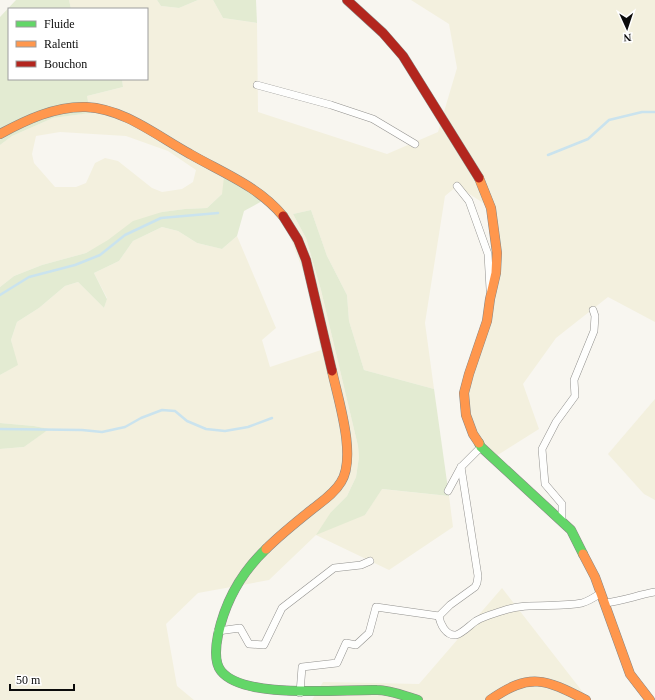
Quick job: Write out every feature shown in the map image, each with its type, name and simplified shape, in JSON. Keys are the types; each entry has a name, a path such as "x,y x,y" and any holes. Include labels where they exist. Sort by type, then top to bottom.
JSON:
{"main road":[{"path":"347,0 383,33 404,56 479,178 491,208 496,253 496,274 487,321 464,393 466,415 473,434 481,447 571,530 585,555 605,602 630,674 650,700"},
{"path":"0,134 33,118 61,109 86,107 110,111 153,132 194,157 258,192 288,222 294,231 308,265 347,441 348,451 345,472 333,491 262,552 240,579 229,600 218,631 216,646 217,664 221,673 228,682 239,688 270,696 287,697 361,690 379,690 397,693 418,700"},
{"path":"490,700 514,685 528,681 558,686 586,700"}],"street":[{"path":"257,85 331,105 373,120 415,144"},
{"path":"457,186 469,201 488,254 490,299"},
{"path":"562,521 562,504 546,484 542,449 556,422 575,396 574,380 594,332 595,316 593,310"},
{"path":"448,491 460,467 481,447"},
{"path":"460,467 468,506 478,576 475,587 450,605 439,616 439,622 444,629 451,634 456,635 476,621 504,610 523,607 562,606 584,602 601,593"},
{"path":"218,631 240,628 249,644 264,645 282,608 334,568 361,565 370,561"},
{"path":"605,602 618,601 655,592"},
{"path":"300,695 302,666 337,663 346,643 356,645 369,633 376,607 439,616"}],"shaded area":[{"path":"69,0 157,0 161,6 179,8 198,0 213,0 223,18 257,23 258,112 387,154 438,132 457,68 449,24 411,0 655,0 655,322 608,297 556,338 523,384 539,429 493,458 473,434 464,393 496,273 491,208 457,186 445,196 425,323 434,389 364,370 349,321 347,295 327,256 311,210 293,214 306,238 321,290 358,446 359,457 356,477 347,496 331,512 365,515 381,489 449,496 453,527 389,570 316,535 269,580 198,593 166,624 177,686 194,700 0,700 0,449 24,447 48,429 34,426 0,423 0,375 17,365 11,340 17,322 39,308 65,286 78,282 104,308 107,298 94,273 119,261 133,241 162,227 178,231 197,243 222,249 237,236 276,328 262,340 270,367 321,350 305,276 284,221 266,199 222,194 207,208 162,212 86,253 42,265 14,276 0,287 0,145 12,136 53,118 89,113 87,96 123,87 122,80 148,80 148,8 71,8","holes":["60,132 126,136 168,151 196,170 193,182 182,189 162,192 152,188 118,161 105,158 95,163 86,183 76,187 55,187 34,163 32,154 36,136"]},
{"path":"655,399 655,500 644,494 608,454"},
{"path":"502,588 589,700 312,700 323,682 419,684"}],"green space":[{"path":"16,0 69,0 71,8 8,8"},
{"path":"157,0 198,0 179,8 161,6"},
{"path":"213,0 256,0 257,23 223,18"},
{"path":"8,8 8,80 122,80 123,87 87,96 90,113 53,118 12,136 0,145 0,17"},
{"path":"224,177 266,199 244,211 237,236 222,249 197,243 178,231 162,227 133,241 119,261 94,273 107,299 104,308 78,282 65,286 39,308 17,322 11,340 18,365 0,375 0,287 14,276 42,265 86,253 108,240 133,221 162,212 207,208 222,194"},
{"path":"311,210 327,256 347,295 349,321 364,370 434,389 449,496 382,489 365,515 316,535 331,512 347,496 356,477 359,457 358,446 321,290 306,238 293,214"},
{"path":"0,423 49,429 24,447 0,449"}],"waterway":[{"path":"548,155 588,139 609,120 642,112 655,112"},
{"path":"0,295 29,277 75,265 100,255 125,235 161,218 218,213"},
{"path":"0,429 82,430 102,432 125,427 141,418 162,410 175,411 187,421 206,429 225,431 248,427 272,418"}],"traffic: fast":[{"path":"479,443 481,447 571,530 583,554"},
{"path":"266,549 242,578 225,611 216,648 217,663 221,671 233,680 250,686 294,691 382,690 418,700"}],"traffic: slow":[{"path":"0,134 30,119 52,111 74,107 86,107 114,113 140,124 190,154 240,181 263,196 283,216"},
{"path":"479,178 491,208 497,253 496,273 487,321 464,393 466,415 473,434 479,443"},
{"path":"266,549 331,494 341,482 345,471 347,443 342,412 332,371"},
{"path":"583,554 595,577 630,674 650,700"},
{"path":"490,700 516,685 527,682 548,683 586,700"}],"traffic: jam":[{"path":"347,0 383,33 403,56 479,178"},
{"path":"283,216 298,240 306,260 332,371"}]}
